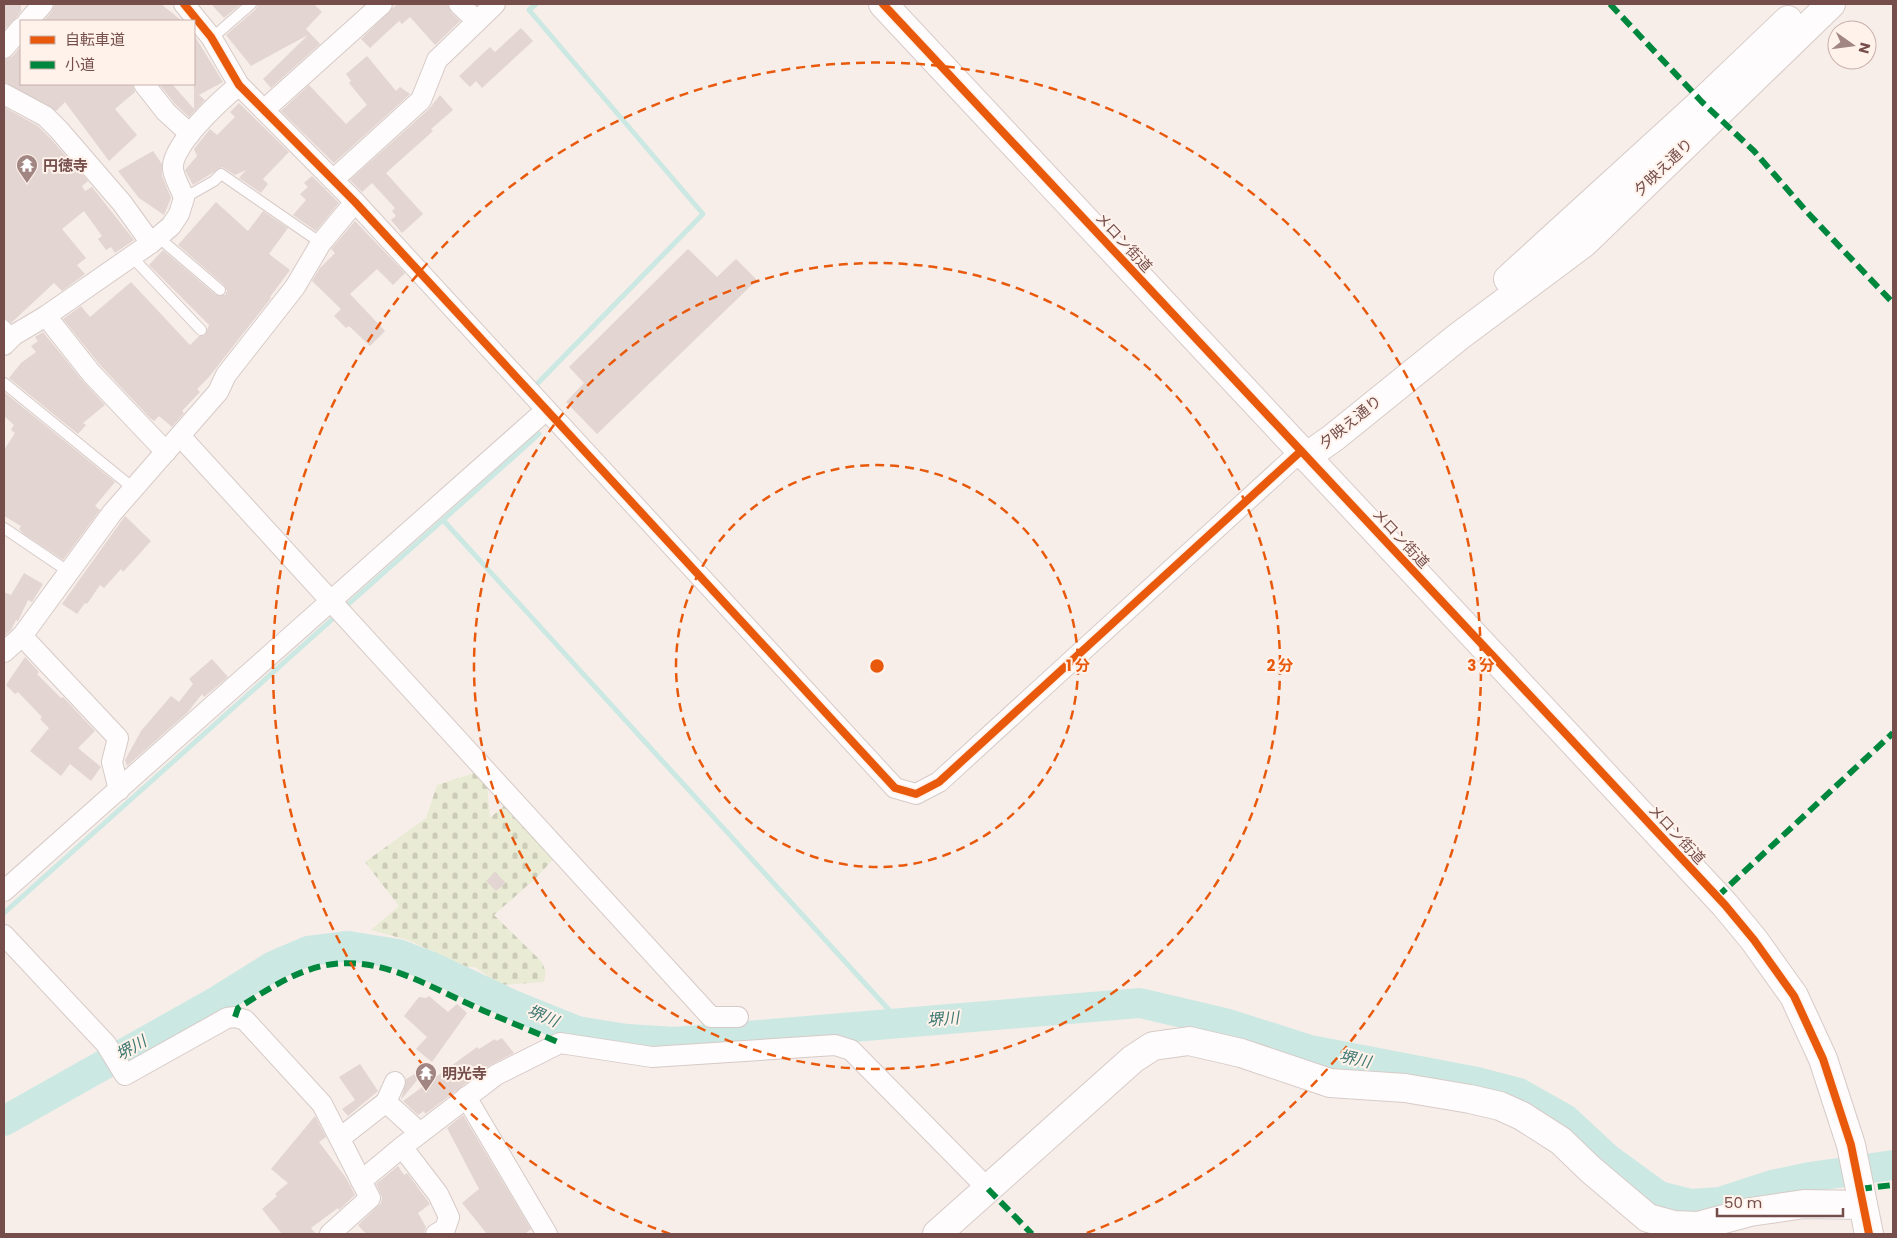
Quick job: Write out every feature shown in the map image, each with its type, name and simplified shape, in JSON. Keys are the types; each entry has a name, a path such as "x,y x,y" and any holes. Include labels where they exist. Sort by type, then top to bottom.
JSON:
{"street":[{"path":"27,20 44,4"},
{"path":"184,4 212,38 239,85 355,202 545,411 584,450 895,788 916,794 939,782 1304,454"},
{"path":"264,110 382,4"},
{"path":"460,4 476,21"},
{"path":"333,180 421,100 437,60 495,4"},
{"name":"メロン街道","path":"883,4 1725,905 1754,940 1794,996 1823,1059 1847,1136 1869,1234"},
{"name":"夕映え通り","path":"1304,454 1523,267 1805,4"},
{"name":"夕映え通り","path":"1304,454 1333,438 1458,337 1584,243 1831,4"},
{"path":"145,85 166,112 190,134"},
{"path":"7,335 46,316 155,240 179,214 184,198 173,169 174,157 190,134 217,103 239,85"},
{"path":"4,94 45,116 155,240"},
{"path":"4,652 22,636 112,513 181,437 218,392 226,375 295,287 321,243 355,202"},
{"path":"46,316 91,373 166,452"},
{"path":"4,891 545,411"},
{"path":"181,437 711,1017 738,1017"},
{"path":"22,636 118,738 112,762 119,790"},
{"path":"4,935 106,1044 125,1075 227,1018 245,1020 322,1104 370,1198 339,1231"},
{"path":"937,1234 1133,1059 1152,1046 1189,1041 1241,1053 1268,1064 1330,1083 1405,1088 1500,1106 1522,1116 1561,1141 1590,1170 1648,1218 1674,1225 1698,1226 1750,1212 1804,1204 1863,1205"},
{"path":"361,1181 496,1075 560,1043 652,1058 835,1044 851,1050 988,1189"},
{"path":"340,1138 386,1102 395,1082"},
{"path":"466,1097 547,1234"},
{"path":"386,1102 420,1133"},
{"path":"402,1147 438,1194 449,1217 445,1228 436,1234"}],"lane":[{"path":"212,38 251,4"},
{"path":"184,198 214,181 221,174 321,243"},
{"path":"155,240 220,290"},
{"path":"132,257 201,330"},
{"path":"4,383 133,488"},
{"path":"4,528 69,572"}],"green space":[{"path":"477,772 487,783 490,818 507,803 555,857 537,877 494,915 541,961 546,972 544,982 501,985 475,967 467,967 408,940 371,930 399,906 365,862 426,818 437,785"}],"building":[{"path":"4,4 21,4 21,11 4,30"},
{"path":"55,4 161,4 181,20 45,20"},
{"path":"211,4 241,4 224,18"},
{"path":"258,4 314,4 322,12 306,29 320,44 271,88 263,79 308,35 251,66 226,35 256,9"},
{"path":"397,4 447,4 451,12 460,21 435,45 410,17 402,24 399,21 370,48 361,39"},
{"path":"521,28 533,41 482,88 476,81 470,87 459,76 490,47 495,52"},
{"path":"195,37 223,82 199,95 205,100 189,117 175,104 160,85 173,85 194,109"},
{"path":"20,47 20,85 132,85 135,92 115,109 137,135 109,161 65,102 56,111 4,82 4,60 13,56"},
{"path":"367,56 396,91 400,87 410,94 334,163 281,111 309,85 346,124 367,105 349,83 351,81 346,74"},
{"path":"440,95 453,110 431,129 433,131 386,173 423,214 402,233 391,220 396,216 392,211 395,208 372,183 362,192 350,180 429,109"},
{"path":"239,103 289,152 263,179 268,184 261,193 239,178 246,170 235,175 222,167 193,185 185,170 197,156 194,149 210,129 217,135 235,117 230,112"},
{"path":"4,107 38,126 50,138 88,181 82,186 85,191 92,187 134,240 115,253 111,247 106,250 98,239 102,236 84,211 62,229 86,258 77,265 85,274 62,291 54,283 11,323 4,318"},
{"path":"153,151 162,164 162,176 171,198 164,215 139,198 118,171"},
{"path":"312,176 339,203 316,231 293,215 306,200 300,194 308,187 304,183"},
{"path":"216,202 248,231 263,211 288,228 269,254 290,270 271,298 209,377 197,389 200,392 182,411 184,413 172,427 159,416 154,421 150,418 100,365 63,319 81,306 90,317 131,282 190,345 199,336 205,335 209,325 149,265 163,250 216,295 225,295 227,291 224,285 178,245"},
{"path":"355,221 405,273 393,285 377,269 350,294 385,331 370,346 349,326 346,328 334,316 341,309 312,281 320,268 335,253 331,249"},
{"path":"688,249 717,277 736,259 757,280 597,434 566,402 584,383 569,367"},
{"path":"43,332 105,405 83,423 86,425 78,434 9,378 21,363 36,352 31,346 38,341 35,337"},
{"path":"4,392 115,482 95,506 100,510 63,560 24,534 19,529 21,526 4,516 4,450 15,433 11,430 14,425 4,416"},
{"path":"125,516 151,541 123,572 121,569 104,588 100,585 87,604 85,603 77,614 62,604"},
{"path":"24,573 43,584 32,602 28,600 18,621 16,620 11,630 4,636 4,592 11,595"},
{"path":"25,657 39,672 37,674 61,698 63,697 95,731 78,748 101,767 91,781 70,764 61,776 30,751 49,728 40,719 42,717 18,692 15,694 6,685"},
{"path":"212,659 228,677 204,697 202,694 187,713 127,766 125,760 141,731 171,696 179,702 193,684 189,679"},
{"path":"495,872 506,883 496,891 486,881"},
{"path":"429,996 448,1012 457,1004 467,1013 432,1062 416,1049 427,1037 404,1016 419,997 426,998"},
{"path":"502,1038 514,1053 489,1066 425,1114 424,1111 418,1115 403,1101 477,1047 479,1049 495,1039 496,1041"},
{"path":"360,1064 378,1091 348,1116 342,1109 355,1100 339,1077"},
{"path":"426,1069 401,1100 406,1079"},
{"path":"463,1115 531,1229 525,1234 487,1234 462,1203 479,1189 447,1128"},
{"path":"315,1116 326,1137 319,1142 346,1178 355,1195 339,1210 338,1208 311,1228 316,1234 282,1234 262,1209 288,1183 271,1169"},
{"path":"398,1166 404,1175 407,1173 430,1204 418,1213 426,1227 424,1234 366,1234 358,1225 381,1203 382,1197 376,1184"}],"waterway":[{"path":"536,4 529,10 703,214 536,385 537,391"},
{"path":"443,520 539,434"},
{"path":"343,609 443,520 900,1022"},
{"path":"4,913 337,615"},
{"name":"堺川","path":"4,1121 217,1001 273,966 308,951 348,946 398,954 432,967 515,1006 577,1031 627,1039 675,1042 1140,1003 1225,1023 1310,1050 1477,1082 1519,1093 1565,1119 1608,1159 1659,1196 1691,1204 1720,1202 1772,1185 1810,1177 1893,1165"}],"marked path":[{"path":"1610,4 1702,102 1754,151 1807,212 1893,303"},
{"path":"1717,897 1893,733"},
{"path":"235,1017 238,1008 299,973 322,966 342,963 361,964 380,967 416,980 560,1043"},
{"path":"1860,1189 1893,1185"},
{"path":"988,1189 1032,1234"}],"cycle path":[{"path":"184,4 211,37 239,85 355,202 895,788 916,794 939,782 1301,451"},
{"path":"883,4 1565,733 1725,905 1754,940 1794,996 1823,1059 1851,1145 1869,1234"}],"place":[{"name":"円徳寺","path":"27,184"},
{"name":"明光寺","path":"426,1092"}]}
